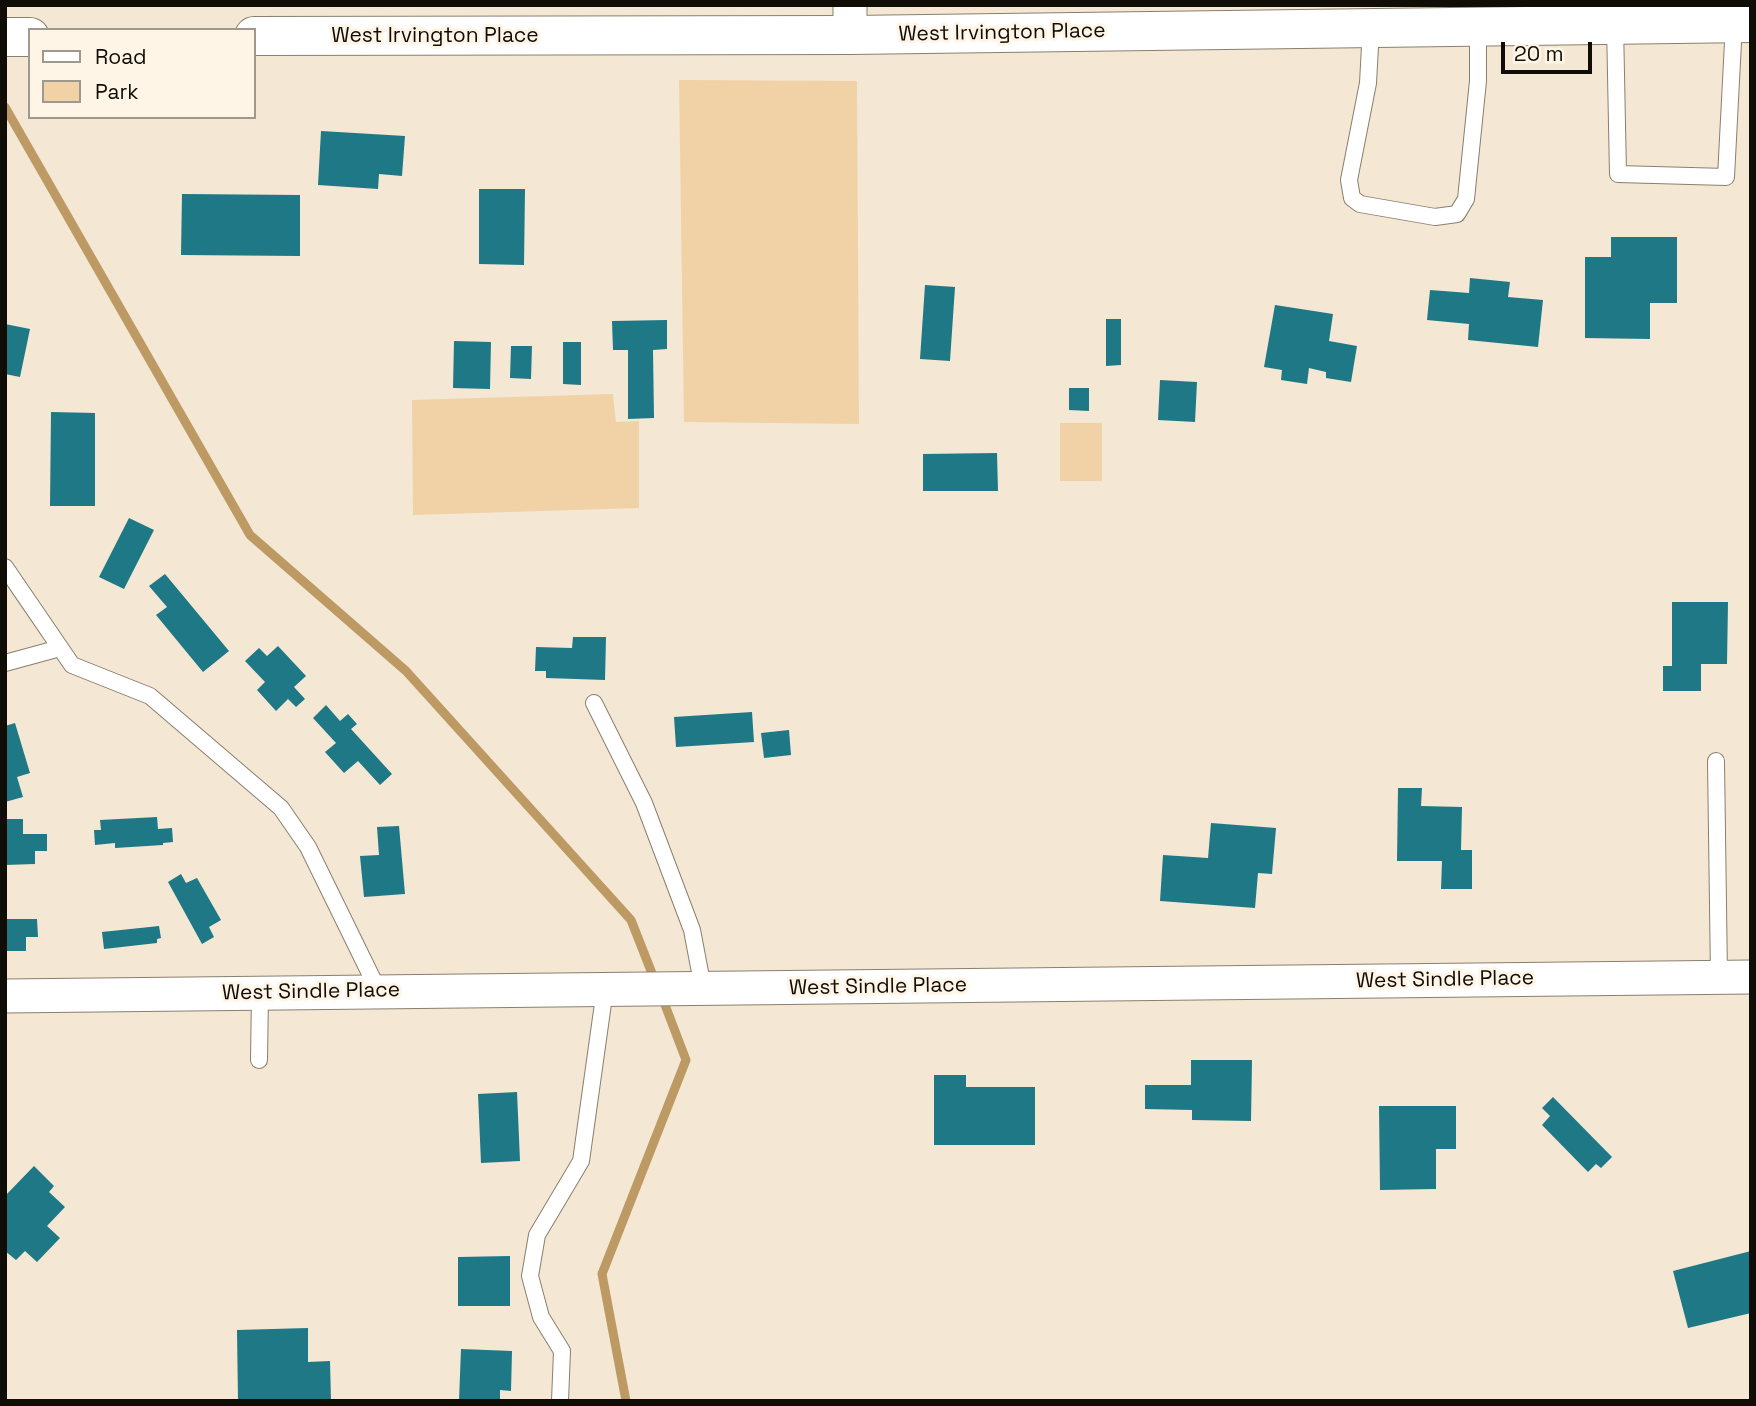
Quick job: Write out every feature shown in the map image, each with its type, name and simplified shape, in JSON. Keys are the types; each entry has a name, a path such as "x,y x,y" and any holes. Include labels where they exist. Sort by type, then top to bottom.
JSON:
{"street":[{"name":"West Irvington Place","path":"256,36 850,20 1371,28 1742,23"},
{"path":"5,37 28,37"},
{"name":"West Sindle Place","path":"5,996 1735,977"}],"lane":[{"path":"1615,25 1618,174 1726,177 1742,23"},
{"path":"1371,28 1368,83 1349,180 1352,198 1360,204 1435,217 1457,214 1466,199 1478,81 1478,27"},
{"path":"5,567 72,665 150,696 281,808 308,848 379,992"},
{"path":"5,663 60,648"},
{"path":"594,704 649,816 692,930 703,988"},
{"path":"1716,761 1735,977"},
{"path":"560,1401 562,1351 541,1317 530,1276 537,1236 581,1161 605,989"},
{"path":"260,993 260,1060"}],"green space":[{"path":"679,80 857,81 859,424 684,422"},
{"path":"613,394 616,422 639,421 639,508 413,515 412,400"},
{"path":"1060,423 1102,423 1102,481 1060,481"}],"building":[{"path":"321,131 405,136 402,176 379,174 378,189 318,185"},
{"path":"479,189 525,189 524,265 479,264"},
{"path":"182,194 300,195 300,256 181,255"},
{"path":"1611,237 1677,237 1677,303 1650,303 1650,339 1585,338 1585,257 1611,257"},
{"path":"1470,278 1510,282 1508,297 1543,300 1538,347 1468,340 1469,324 1427,320 1430,290 1469,293"},
{"path":"925,285 955,287 950,361 920,359"},
{"path":"1275,305 1333,314 1329,341 1357,346 1351,382 1326,378 1326,372 1309,368 1307,384 1281,380 1282,370 1264,367"},
{"path":"1106,319 1121,319 1121,365 1106,366"},
{"path":"667,320 667,349 653,350 654,418 628,419 628,350 613,350 612,321"},
{"path":"5,324 30,329 20,377 5,374"},
{"path":"454,341 491,342 490,389 453,388"},
{"path":"563,342 581,342 581,385 563,384"},
{"path":"511,346 532,346 531,379 510,378"},
{"path":"1160,380 1197,382 1195,422 1158,420"},
{"path":"1069,388 1089,388 1089,411 1069,410"},
{"path":"51,412 95,413 95,506 50,506"},
{"path":"997,453 998,491 923,491 923,454"},
{"path":"129,518 154,530 124,589 99,577"},
{"path":"165,574 229,651 203,672 156,615 167,607 149,586"},
{"path":"1672,602 1728,602 1727,664 1701,664 1701,691 1663,691 1663,666 1672,666"},
{"path":"573,637 606,637 605,680 546,678 546,671 535,671 536,647 572,648"},
{"path":"278,646 306,676 294,687 305,699 296,707 288,699 276,711 257,690 265,682 245,661 259,648 267,656"},
{"path":"326,705 340,721 348,714 357,724 351,729 392,774 380,785 358,761 344,773 325,752 336,743 313,718"},
{"path":"752,712 754,742 676,747 674,717"},
{"path":"15,723 30,773 17,777 23,797 5,802 5,726"},
{"path":"789,730 791,755 764,758 761,733"},
{"path":"1398,788 1422,788 1421,806 1462,807 1461,850 1472,850 1472,889 1441,889 1442,861 1397,861"},
{"path":"157,817 158,829 172,828 173,842 115,848 115,843 95,845 94,830 101,830 100,820"},
{"path":"5,819 23,819 23,834 47,834 47,851 35,851 35,864 5,865"},
{"path":"1211,823 1276,828 1272,874 1258,873 1255,908 1160,901 1163,855 1208,858"},
{"path":"399,826 405,894 364,897 360,856 379,855 377,827"},
{"path":"181,874 186,883 197,878 221,920 209,927 214,937 202,944 168,882"},
{"path":"5,919 37,919 38,937 26,937 26,951 5,951"},
{"path":"159,926 161,938 157,939 157,943 104,949 102,932"},
{"path":"1191,1060 1252,1060 1251,1121 1192,1120 1192,1110 1145,1109 1145,1085 1191,1085"},
{"path":"934,1075 966,1075 966,1087 1035,1087 1035,1145 934,1145"},
{"path":"517,1092 520,1161 481,1163 478,1094"},
{"path":"1553,1097 1612,1157 1601,1168 1596,1164 1588,1172 1542,1125 1550,1116 1542,1108"},
{"path":"1379,1106 1456,1106 1456,1149 1436,1149 1436,1189 1380,1190"},
{"path":"34,1166 54,1186 49,1192 65,1207 47,1226 60,1238 37,1262 25,1251 16,1260 5,1251 5,1196"},
{"path":"1751,1251 1751,1313 1688,1328 1673,1271"},
{"path":"510,1256 510,1306 458,1306 458,1257"},
{"path":"308,1328 308,1362 330,1361 331,1401 238,1401 237,1330"},
{"path":"461,1349 512,1351 511,1391 500,1390 500,1401 459,1401"}],"waterway":[{"path":"5,107 250,535 406,671 631,920 655,981"},
{"path":"626,1401 602,1274 686,1060 662,997"}]}
